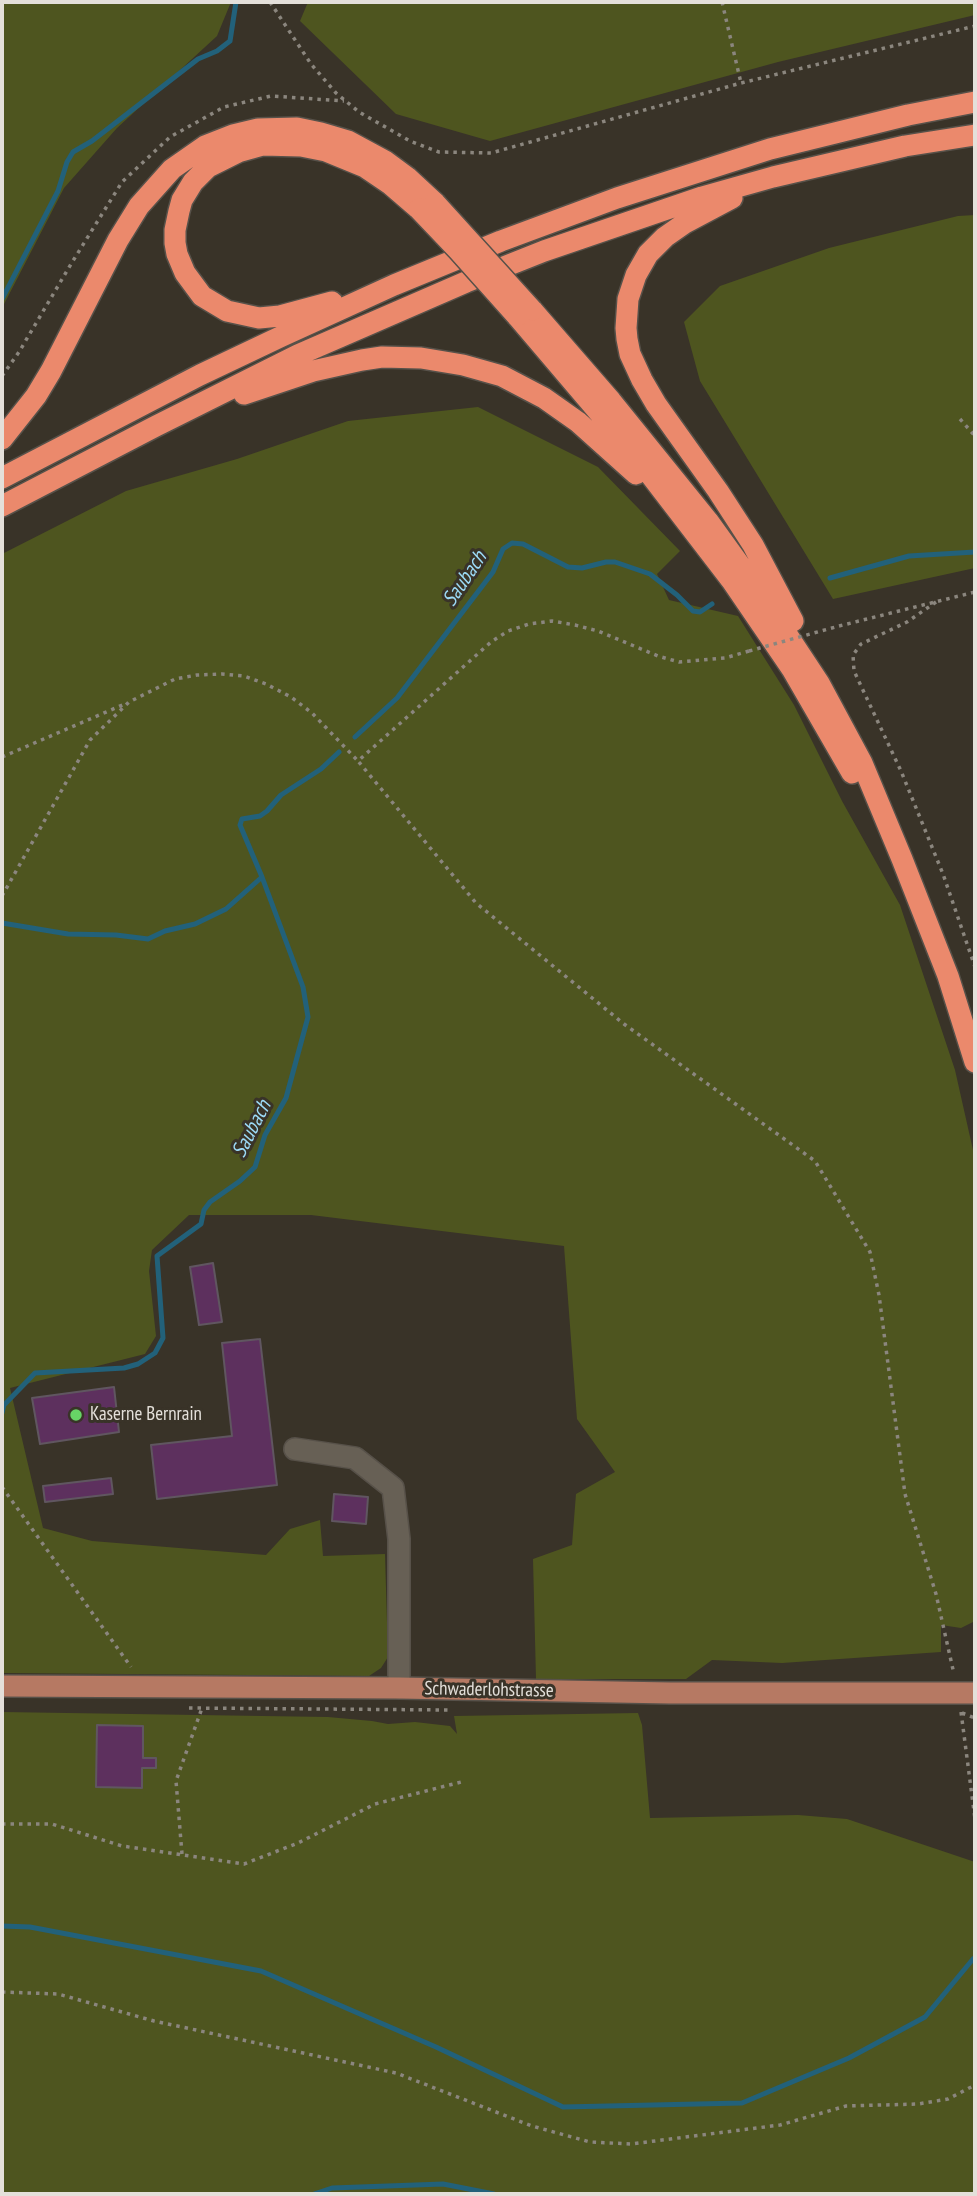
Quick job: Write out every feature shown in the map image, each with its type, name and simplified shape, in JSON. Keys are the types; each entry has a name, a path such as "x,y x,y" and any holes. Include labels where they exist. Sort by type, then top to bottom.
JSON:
{"highway":[{"path":"2,478 200,375 394,285 501,241 617,198 770,149 975,102"},
{"path":"2,439 36,396 51,371 118,240 139,206 172,169 205,146 233,135 271,128 297,128 334,136 391,165 525,313 611,401 723,541 799,651 848,733"},
{"path":"2,506 298,355 466,282 702,197 905,146 975,135"},
{"path":"394,285 268,318 248,317 227,311 202,296 180,264 175,230 182,200 193,181 216,162 251,148 288,144 327,151 352,161 427,206"},
{"path":"773,177 685,223 656,245 642,264 631,287 626,312 627,339 635,366 656,404 753,545 848,733 943,964 975,1062"},
{"path":"525,313 697,533 762,622 902,859"},
{"path":"156,426 284,380 336,365 382,357 421,358 463,365 502,376 561,409 614,452 697,533"}],"main road":[{"name":"Schwaderlohstrasse","path":"2,1686 399,1688 670,1693 975,1693"}],"lane":[{"path":"295,1448 355,1458 393,1488 399,1539 399,1688"}],"path":[{"path":"270,2 311,64 336,93 359,112 410,141 439,152 491,153 741,83 975,26"},
{"path":"722,2 741,83"},
{"path":"960,419 975,436"},
{"path":"358,761 491,642 508,631 529,624 552,621 575,625 679,662 725,658 975,592"},
{"path":"936,602 907,622 861,644 853,655 854,671 901,771 943,874 975,967"},
{"path":"2,757 175,679 209,675 244,676 291,698 312,713 358,761 476,903 624,1024 815,1161 870,1252 879,1295 905,1494 936,1594 950,1657"},
{"path":"2,896 90,740 129,702"},
{"path":"2,1487 145,1686"},
{"path":"182,1854 176,1781 202,1708"},
{"path":"961,1712 975,1718"},
{"path":"964,1736 975,1819"},
{"path":"2,1824 52,1824 122,1846 244,1864 298,1843 375,1804 465,1781"},
{"path":"2,1992 58,1994 154,2021 396,2073 532,2126 590,2142 632,2144 780,2125 846,2106 918,2104 948,2098 975,2085"}],"green space":[{"path":"2,2 231,2 217,36 117,128 64,188 2,308"},
{"path":"308,2 975,2 975,15 778,62 490,141 396,114 300,21"},
{"path":"975,215 975,568 833,599 700,381 684,322 720,286 829,248 958,216"},
{"path":"478,407 598,467 680,551 657,574 669,600 738,616 794,705 842,801 900,905 955,1070 975,1159 975,1621 961,1628 941,1625 941,1652 782,1663 712,1660 686,1679 536,1679 533,1559 572,1545 576,1494 615,1472 577,1419 564,1246 311,1215 189,1215 152,1250 149,1271 156,1336 145,1354 10,1388 43,1528 92,1541 266,1555 290,1529 320,1520 323,1556 385,1554 388,1657 381,1668 369,1676 2,1673 2,554 126,491 237,459 348,421"},
{"path":"2,1712 328,1717 388,1724 415,1722 450,1726 457,1734 454,1716 638,1713 642,1725 650,1818 798,1815 847,1819 975,1862 975,2194 2,2194"}],"building":[{"path":"213,1263 222,1322 199,1325 190,1267"},
{"path":"260,1339 277,1485 157,1499 151,1445 232,1436 222,1343"},
{"name":"Kaserne Bernrain","path":"114,1387 119,1432 40,1444 32,1398"},
{"path":"111,1478 113,1494 45,1502 43,1486"},
{"path":"334,1494 368,1497 366,1524 332,1521"},
{"path":"97,1725 143,1726 143,1758 156,1758 156,1768 142,1768 142,1788 96,1787"}],"waterway":[{"path":"2,299 58,191 73,152 92,141 198,59 217,51 230,41 236,2"},
{"name":"Saubach","path":"355,737 397,698 493,572 503,549 512,543 523,544 568,567 582,568 615,562 650,574 693,611 700,612 712,604"},
{"name":"Saubach","path":"830,578 909,556 975,552"},
{"name":"Saubach","path":"2,923 68,934 148,939 165,931 195,924 226,909 262,877 240,825 242,819 260,816 281,795 321,769 339,752"},
{"name":"Saubach","path":"2,1413 4,1405 35,1373 124,1368 138,1364 155,1353 163,1338 157,1256 201,1224 204,1210 210,1202 255,1167 265,1135 286,1098 308,1017 303,987 262,877"},
{"path":"2,1926 30,1927 261,1971 436,2047 563,2107 742,2103 849,2058 925,2017 973,1959"},
{"path":"314,2194 332,2188 443,2184 494,2194"}],"place":[{"name":"Kaserne Bernrain","path":"76,1415"}]}
